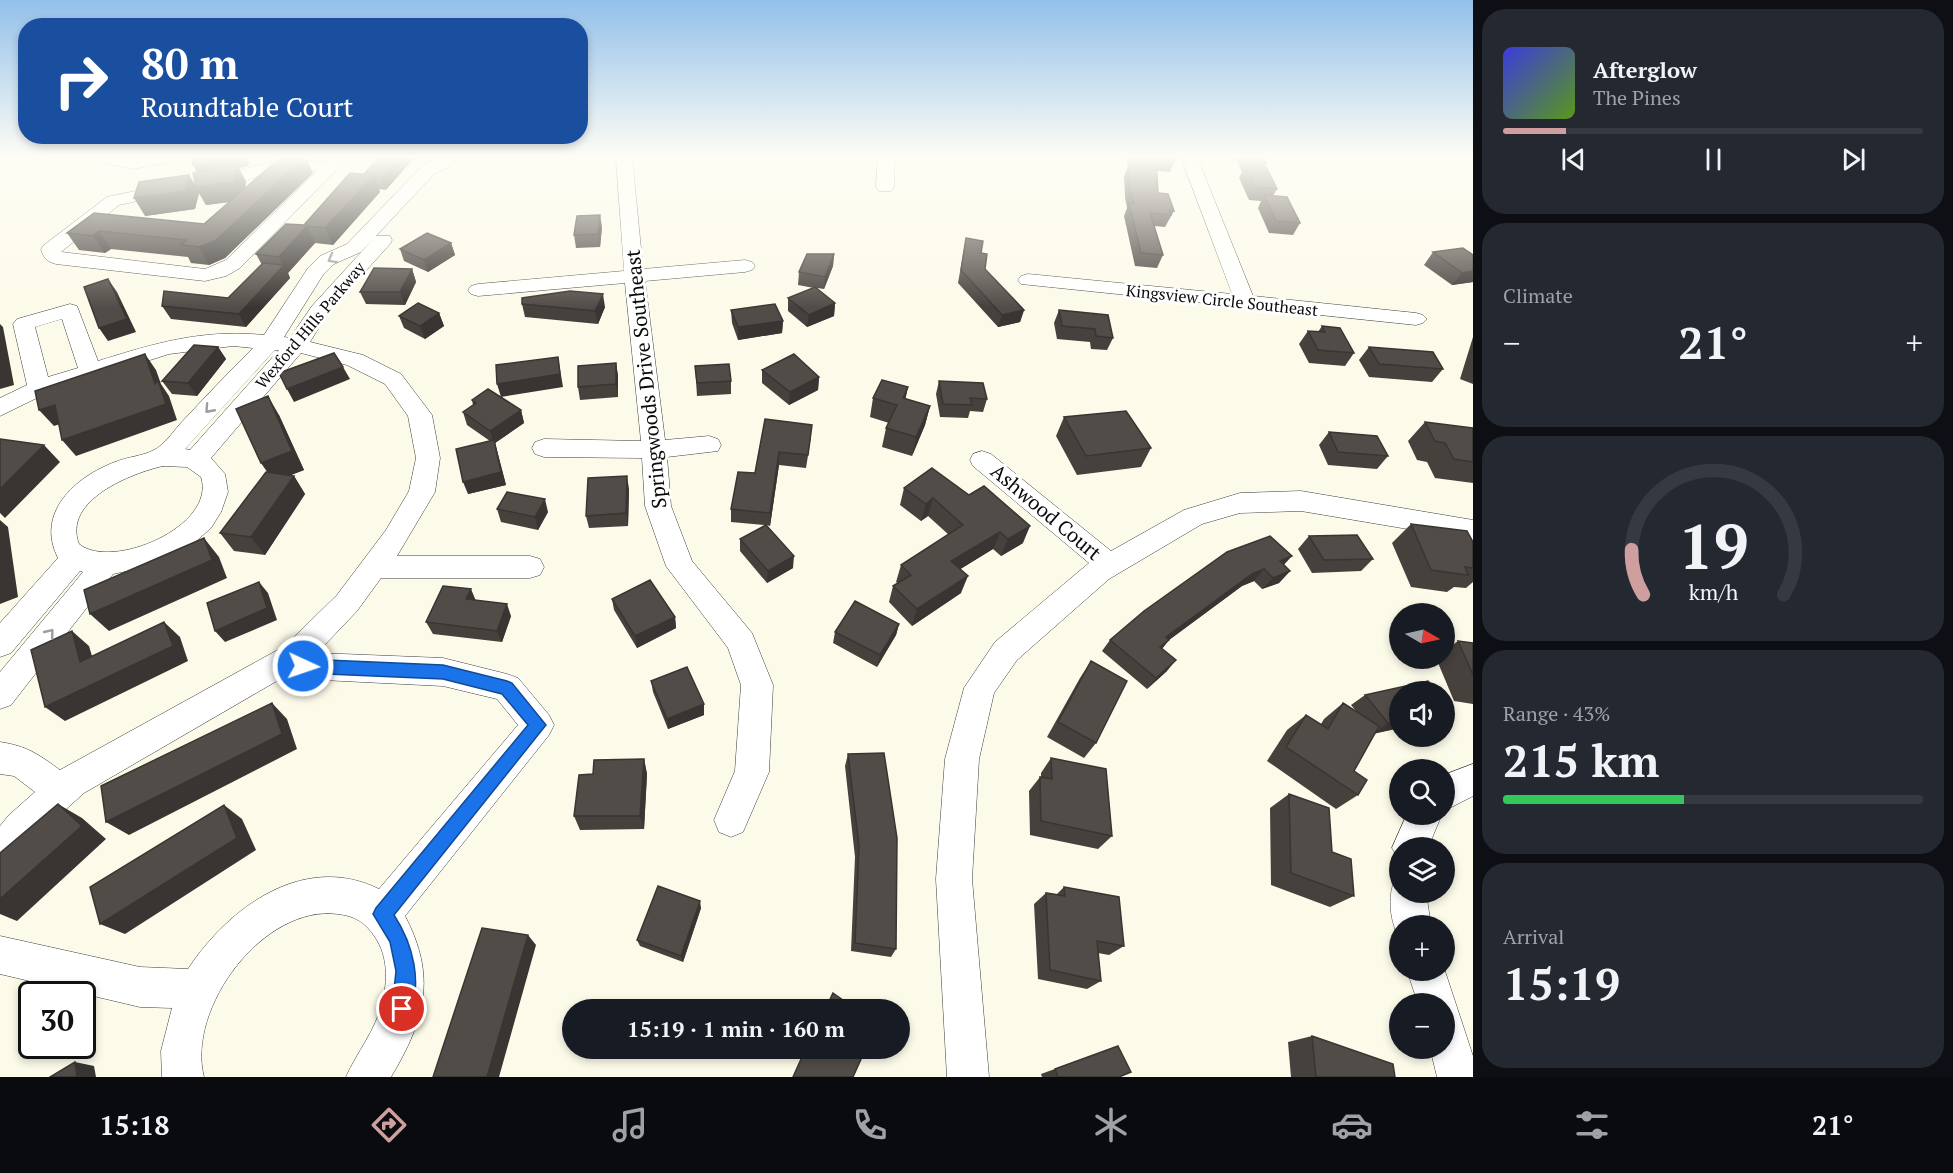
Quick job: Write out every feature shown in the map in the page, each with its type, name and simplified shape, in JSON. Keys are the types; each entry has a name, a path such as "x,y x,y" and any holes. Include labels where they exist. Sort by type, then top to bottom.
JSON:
{"street":[{"path":"105,207 51,249 51,254 56,258 205,275 219,272 232,264 290,207"},
{"name":"Wexford Hills Parkway","path":"163,457 270,342 315,272 327,260 354,248 405,207"},
{"name":"Springwoods Drive Southeast","path":"629,207 658,506 680,566 741,642 757,685 752,772 730,820"},
{"path":"1208,207 1245,302"},
{"name":"Wexford Hills Parkway","path":"195,460 307,332 319,310 396,215"},
{"path":"478,290 745,266"},
{"name":"Kingsview Circle Southeast","path":"1028,280 1416,319"},
{"path":"39,388 24,324 70,310 90,370"},
{"path":"0,408 39,388 166,347 232,339 296,345 355,360 393,380 420,415 428,458 422,492 396,537 347,603 296,655 72,781 21,827 0,855"},
{"path":"544,448 654,450 708,445"},
{"path":"163,457 195,460 211,471 217,487 212,507 195,528 168,547 137,560 105,564 76,557 64,544 62,527 70,508 87,489 111,474 137,463 163,457"},
{"name":"Ashwood Court","path":"982,459 1110,565"},
{"path":"968,1077 954,879 962,759 980,688 1006,651 1099,571 1193,517 1240,503 1301,501 1473,530"},
{"path":"0,644 76,557"},
{"path":"0,695 105,564"},
{"path":"374,567 530,567"},
{"path":"280,665 443,672 507,688 538,725 383,914"},
{"path":"10,760 61,791"},
{"path":"1455,787 1473,780"},
{"path":"183,1077 184,1031 198,989 223,952 255,922 290,902 325,894 357,898 383,914 399,939 406,971 402,1009 387,1048 367,1077"},
{"path":"0,955 140,987 198,989"},
{"path":"1453,1059 1458,1077"}],"building":[{"path":"223,207 251,207 215,241 199,247 181,245 186,240 99,231 93,236 67,233 94,213 204,224"},
{"path":"320,207 344,207 325,228 307,226 279,257 256,254 286,224 304,225"},
{"path":"1130,207 1173,207 1174,211 1169,210 1171,215 1150,213 1163,255 1141,253"},
{"path":"1270,207 1292,207 1300,223 1276,221"},
{"path":"600,215 598,234 574,235 577,216"},
{"path":"427,233 451,243 424,260 400,249"},
{"path":"966,238 983,241 981,253 987,254 985,269 1024,310 1002,315 961,270"},
{"path":"1463,248 1473,255 1473,271 1462,273 1433,252"},
{"path":"807,254 834,254 825,277 799,272"},
{"path":"263,263 284,265 239,314 162,306 164,291 228,298"},
{"path":"374,268 412,269 400,292 360,292"},
{"path":"108,279 127,319 99,328 84,287"},
{"path":"815,287 835,303 809,315 788,298"},
{"path":"570,291 603,294 595,311 522,304 522,298"},
{"path":"418,303 439,313 420,326 399,316"},
{"path":"775,304 783,321 738,327 731,310"},
{"path":"1059,310 1108,315 1113,338 1096,336 1095,329 1062,326"},
{"path":"1322,326 1340,328 1354,353 1318,350 1308,331 1325,332"},
{"path":"194,345 218,347 188,383 162,381"},
{"path":"1369,347 1433,352 1443,369 1379,364"},
{"path":"334,353 343,367 287,389 279,373"},
{"path":"145,354 155,384 158,380 166,404 62,440 55,405 39,410 35,391"},
{"path":"794,354 819,377 790,392 762,370"},
{"path":"558,357 560,374 497,384 496,365"},
{"path":"616,363 616,384 578,387 578,366"},
{"path":"729,364 731,381 697,383 695,366"},
{"path":"882,380 908,387 903,398 930,406 916,437 886,428 897,405 873,398"},
{"path":"939,381 983,383 987,399 970,398 972,405 943,404"},
{"path":"488,389 521,410 490,431 463,412 476,403 472,400"},
{"path":"268,396 292,451 261,463 236,409"},
{"path":"1126,411 1151,448 1086,456 1064,417"},
{"path":"765,419 812,425 808,455 779,452 770,513 731,509 738,472 755,473"},
{"path":"1425,422 1473,428 1473,462 1454,459 1445,443 1435,441"},
{"path":"1329,432 1377,436 1388,456 1338,452"},
{"path":"0,439 44,445 0,489"},
{"path":"494,440 501,472 463,482 456,449"},
{"path":"932,468 969,495 984,486 1030,526 1008,539 1000,532 951,561 968,576 917,609 893,586 911,575 901,565 963,525 933,498 926,504 904,488"},
{"path":"266,472 294,476 251,537 220,533"},
{"path":"627,476 626,513 586,516 588,478"},
{"path":"507,492 545,499 535,517 497,509"},
{"path":"1411,524 1467,531 1473,542 1473,568 1465,567 1468,575 1431,570"},
{"path":"766,525 794,556 768,571 740,539"},
{"path":"1357,535 1373,559 1324,560 1309,536"},
{"path":"1270,536 1292,556 1280,561 1290,571 1273,578 1264,569 1252,574 1166,637 1169,640 1160,647 1176,660 1156,678 1110,640 1144,611 1227,552"},
{"path":"204,538 212,560 90,614 84,590"},
{"path":"650,580 675,617 635,636 612,599"},
{"path":"259,582 267,608 215,631 207,603"},
{"path":"443,586 471,589 466,599 507,604 497,631 426,622"},
{"path":"855,601 899,624 880,655 835,632"},
{"path":"164,622 173,646 45,707 31,650 72,631 80,662"},
{"path":"1458,641 1473,643 1473,675"},
{"path":"1091,661 1127,681 1096,743 1058,722"},
{"path":"687,667 704,704 667,719 651,681"},
{"path":"1389,690 1389,723 1388,723 1365,695"},
{"path":"272,703 282,734 106,822 101,786"},
{"path":"1343,703 1379,726 1354,771 1367,780 1358,795 1286,747 1306,715 1328,729"},
{"path":"884,753 897,838 896,949 855,943 859,846 848,754"},
{"path":"1051,758 1106,769 1112,836 1041,821 1040,777 1052,779"},
{"path":"644,759 640,816 574,816 579,775 593,774 594,760"},
{"path":"1289,794 1329,808 1332,852 1351,859 1354,896 1291,873"},
{"path":"58,804 82,826 0,899 0,853"},
{"path":"224,805 237,838 100,924 90,887"},
{"path":"658,886 700,901 681,956 637,940"},
{"path":"1064,887 1119,897 1124,946 1097,941 1101,981 1050,970 1046,893 1065,896"},
{"path":"482,928 528,935 487,1077 433,1077"},
{"path":"833,993 841,999 830,999"},
{"path":"1312,1036 1393,1064 1395,1077 1316,1077"},
{"path":"1118,1046 1131,1072 1119,1077 1058,1077 1055,1069"},
{"path":"801,1059 861,1059 853,1077 793,1077"},
{"path":"75,1062 77,1077 50,1077"}],"route":[{"path":"303,666 443,672 507,688 538,725 383,914 399,939 406,971 402,1009"}]}
